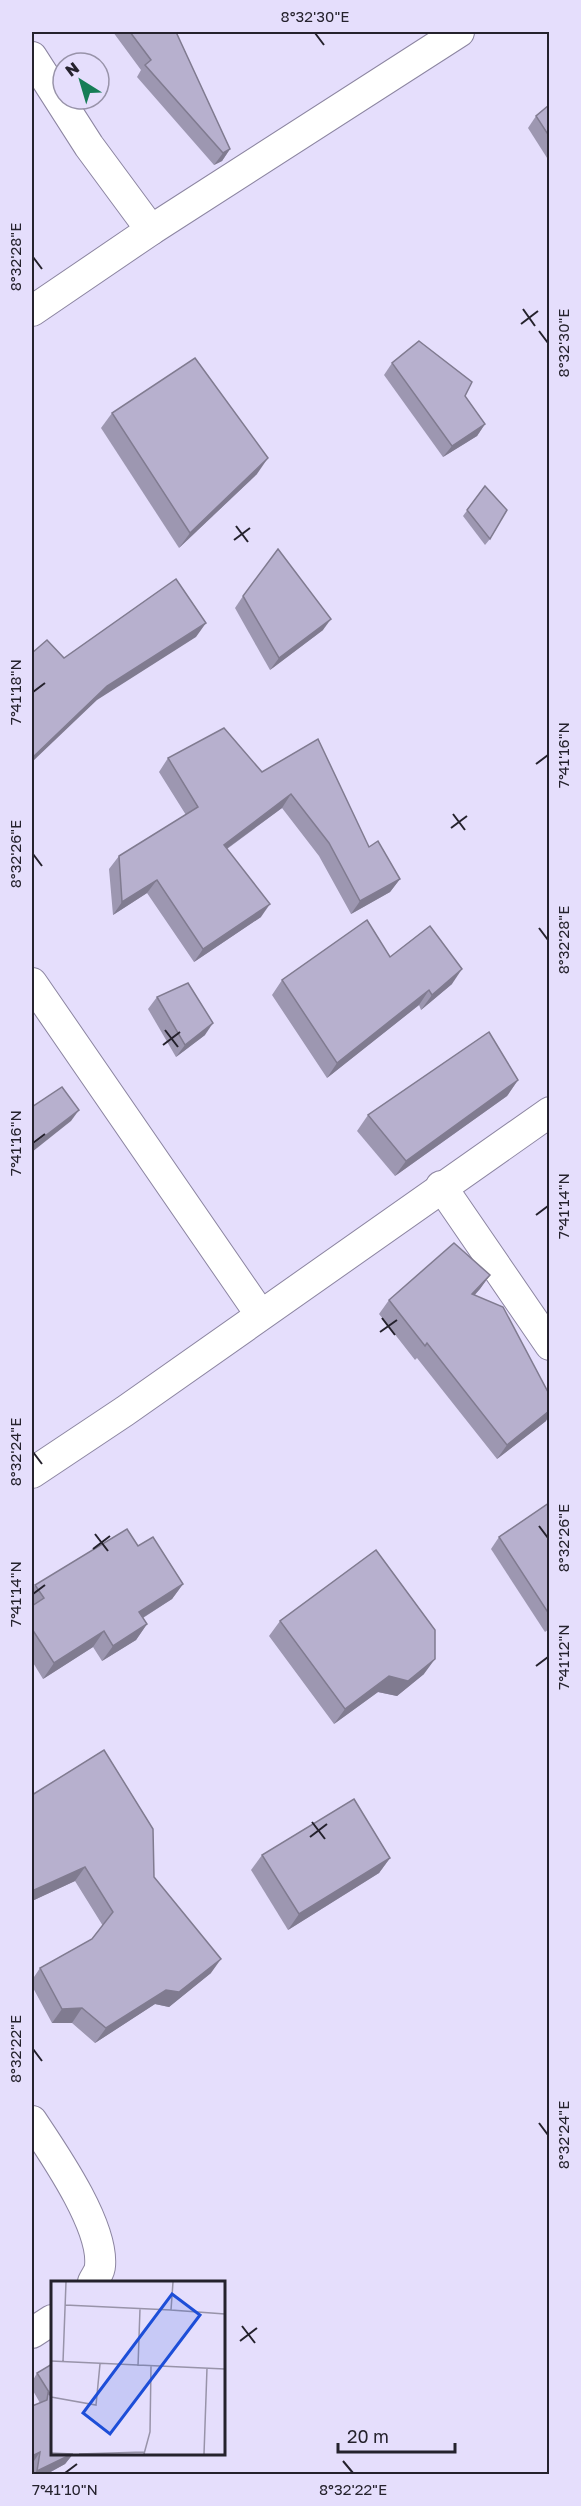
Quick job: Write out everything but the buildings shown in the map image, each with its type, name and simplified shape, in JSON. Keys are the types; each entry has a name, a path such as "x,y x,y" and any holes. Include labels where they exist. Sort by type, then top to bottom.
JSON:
{"street":[{"path":"32,311 151,230 459,32"},
{"path":"32,57 89,146 151,230"},
{"path":"32,983 260,1314"},
{"path":"32,1473 125,1411 549,1112"},
{"path":"441,1186 549,1345"},
{"path":"32,2121 54,2155 93,2226 99,2249 100,2268 94,2281"},
{"path":"32,2333 51,2321"}]}
